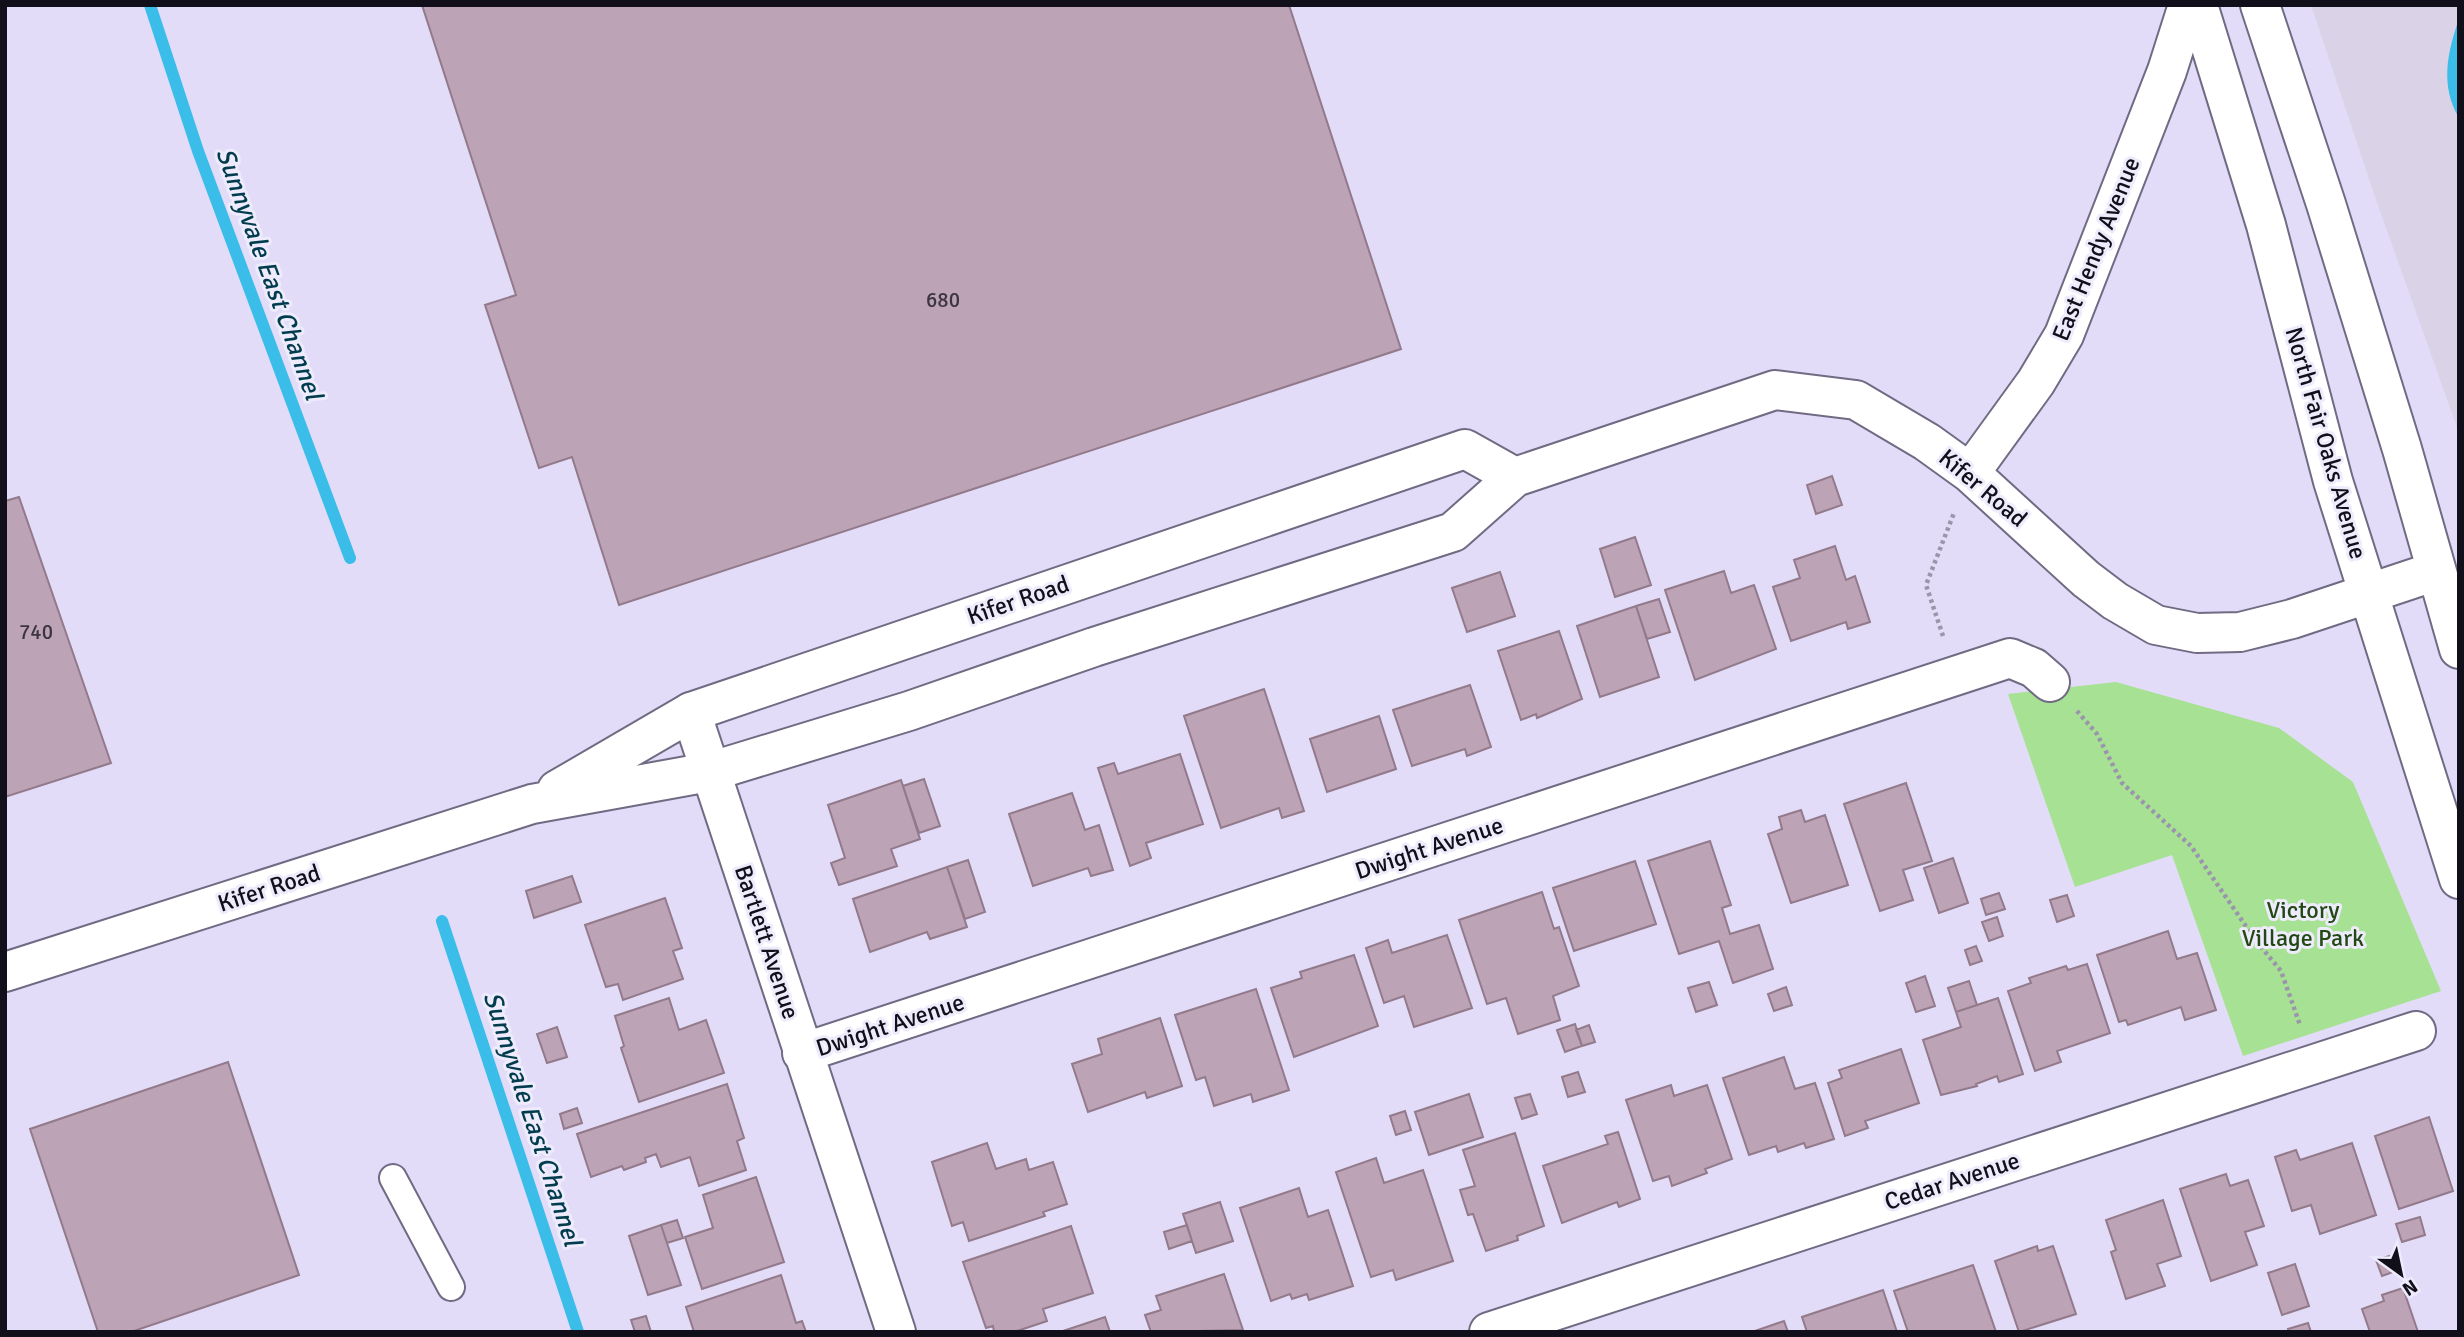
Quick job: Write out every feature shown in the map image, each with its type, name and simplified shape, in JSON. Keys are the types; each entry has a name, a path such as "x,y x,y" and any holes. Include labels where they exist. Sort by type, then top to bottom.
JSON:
{"main road":[{"name":"East Hendy Avenue","path":"1969,473 2036,382 2063,335 2167,71 2188,5"},
{"name":"North Fair Oaks Avenue","path":"2197,5 2266,225 2333,481 2459,879"},
{"path":"2260,5 2326,204 2402,449 2459,649"},
{"name":"Kifer Road","path":"5,972 532,804 709,772 909,711 1107,643 1453,532 1515,477 1775,390 1856,400 1927,442 1969,473 2087,579 2115,601 2156,625 2197,633 2240,632 2292,619 2435,571"},
{"name":"Kifer Road","path":"532,804 691,712 1465,449 1515,477"},
{"name":"Dwight Avenue","path":"802,1053 2010,659 2034,668 2050,682"},
{"name":"Bartlett Avenue","path":"691,712 802,1053 897,1332"},
{"name":"Cedar Avenue","path":"1489,1332 2416,1031"}],"lane":[{"path":"393,1178 451,1287"}],"path":[{"path":"1956,676 1926,585 1969,473"},
{"path":"2050,682 2097,734 2122,783 2191,846 2256,941 2281,971 2314,1064"}],"shaded area":[{"path":"2311,5 2459,5 2459,433 2374,194"}],"green space":[{"name":"Victory Village Park","path":"2116,682 2279,728 2353,782 2441,991 2243,1056 2172,855 2075,887 2008,694"}],"water":[{"path":"2459,19 2459,118 2449,94 2447,69"}],"building":[{"path":"422,5 1289,5 1401,349 619,605 572,457 539,468 485,305 516,295"},
{"path":"1832,476 1842,505 1816,514 1807,485"},
{"path":"19,497 111,763 5,797 5,501"},
{"path":"1635,537 1651,585 1615,597 1600,549"},
{"path":"1835,546 1846,580 1855,576 1870,622 1848,629 1846,622 1791,641 1773,587 1800,578 1794,560"},
{"path":"1724,571 1731,593 1754,585 1776,649 1695,680 1665,590"},
{"path":"1500,572 1515,616 1467,632 1452,588"},
{"path":"1659,599 1670,632 1647,639 1636,606"},
{"path":"1636,606 1659,677 1600,697 1577,626"},
{"path":"1559,631 1582,699 1537,718 1536,714 1521,720 1498,651"},
{"path":"1470,685 1491,747 1467,756 1465,749 1412,766 1393,710"},
{"path":"1264,689 1304,811 1282,818 1279,808 1221,828 1184,716"},
{"path":"1379,716 1396,769 1327,792 1310,739"},
{"path":"1180,754 1203,824 1146,843 1151,858 1130,866 1098,768 1114,763 1118,774"},
{"path":"924,779 940,826 919,833 903,786"},
{"path":"901,780 920,839 891,849 897,866 839,885 831,863 845,858 828,805"},
{"path":"1906,783 1932,861 1903,870 1913,900 1880,911 1844,804"},
{"path":"1072,793 1085,830 1099,825 1113,870 1091,876 1088,868 1033,886 1009,814"},
{"path":"1801,810 1805,822 1825,815 1848,885 1791,903 1768,834 1782,829 1779,817"},
{"path":"1710,841 1731,905 1722,908 1730,934 1759,925 1773,969 1733,983 1719,941 1679,954 1648,861"},
{"path":"1953,858 1968,903 1939,913 1924,868"},
{"path":"968,860 985,912 965,919 947,867"},
{"path":"1635,861 1656,924 1574,951 1553,888"},
{"path":"947,867 967,927 930,939 927,932 870,952 853,899"},
{"path":"572,876 581,902 534,918 526,891"},
{"path":"1542,892 1554,929 1559,927 1579,986 1553,996 1560,1020 1518,1034 1506,998 1487,1004 1459,920"},
{"path":"1999,893 2005,909 1986,915 1981,899"},
{"path":"2067,895 2074,916 2057,922 2050,900"},
{"path":"665,898 682,948 673,951 683,979 623,1000 618,984 606,987 585,925"},
{"path":"1997,917 2003,936 1989,941 1982,922"},
{"path":"2168,931 2177,959 2197,953 2216,1010 2185,1020 2181,1007 2128,1025 2126,1020 2119,1022 2097,955"},
{"path":"1447,935 1472,1008 1414,1027 1404,996 1384,1003 1366,948 1388,940 1392,953"},
{"path":"1976,946 1982,961 1970,965 1965,950"},
{"path":"1354,955 1378,1026 1294,1057 1271,988 1302,978 1300,972"},
{"path":"2087,964 2110,1033 2057,1051 2061,1062 2035,1071 2008,991 2031,983 2029,978 2066,966 2068,970"},
{"path":"1925,976 1935,1006 1916,1012 1906,983"},
{"path":"1969,981 1977,1005 1956,1012 1948,988"},
{"path":"1709,982 1717,1005 1696,1012 1688,988"},
{"path":"1786,987 1792,1005 1774,1011 1768,994"},
{"path":"1256,989 1289,1090 1253,1102 1251,1094 1214,1106 1205,1077 1196,1080 1175,1015"},
{"path":"669,998 679,1030 706,1020 724,1073 639,1102 621,1048 624,1046 615,1016"},
{"path":"1998,998 2023,1074 1999,1082 1997,1076 1976,1084 1977,1086 1941,1095 1923,1040 1961,1027 1956,1012"},
{"path":"1160,1018 1182,1086 1147,1098 1145,1092 1088,1112 1072,1064 1102,1054 1098,1039"},
{"path":"1575,1024 1582,1046 1565,1052 1557,1030"},
{"path":"1589,1025 1595,1042 1582,1046 1576,1030"},
{"path":"557,1027 567,1057 547,1063 537,1034"},
{"path":"1901,1049 1919,1103 1865,1121 1868,1128 1845,1136 1828,1083 1842,1078 1839,1070"},
{"path":"1784,1057 1795,1089 1815,1083 1834,1139 1806,1148 1804,1143 1778,1152 1776,1146 1749,1155 1723,1078"},
{"path":"228,1062 299,1275 131,1332 98,1332 30,1129"},
{"path":"1578,1072 1585,1092 1568,1097 1562,1077"},
{"path":"727,1084 744,1138 737,1141 746,1170 699,1186 690,1157 661,1167 656,1154 645,1158 646,1162 624,1170 622,1166 591,1177 577,1134"},
{"path":"1671,1085 1674,1096 1707,1085 1732,1159 1705,1169 1707,1173 1672,1186 1669,1176 1653,1181 1626,1100"},
{"path":"1469,1094 1483,1137 1429,1155 1415,1112"},
{"path":"1530,1094 1537,1114 1522,1119 1515,1098"},
{"path":"577,1108 582,1123 564,1129 560,1114"},
{"path":"1405,1111 1411,1130 1396,1135 1390,1116"},
{"path":"2429,1117 2453,1191 2399,1209 2375,1136"},
{"path":"1618,1132 1640,1199 1619,1207 1617,1202 1562,1223 1543,1166 1608,1144 1605,1136"},
{"path":"1515,1133 1544,1226 1517,1236 1518,1240 1486,1251 1473,1214 1468,1215 1460,1190 1475,1186 1463,1150"},
{"path":"987,1143 996,1169 1026,1159 1029,1170 1053,1162 1067,1204 1043,1212 1045,1216 969,1241 963,1222 952,1226 932,1162"},
{"path":"2352,1143 2376,1215 2320,1234 2311,1205 2292,1211 2275,1157 2296,1150 2300,1160"},
{"path":"1376,1158 1384,1183 1423,1170 1453,1261 1396,1280 1393,1270 1371,1277 1336,1172"},
{"path":"2226,1174 2230,1186 2248,1180 2264,1226 2245,1232 2257,1265 2211,1281 2180,1189"},
{"path":"756,1177 784,1262 702,1289 685,1237 713,1228 703,1195"},
{"path":"1299,1188 1308,1217 1328,1210 1353,1286 1309,1300 1307,1294 1292,1299 1290,1294 1271,1301 1240,1208"},
{"path":"2163,1200 2181,1256 2157,1264 2165,1286 2126,1299 2111,1252 2116,1250 2106,1220"},
{"path":"1220,1202 1233,1241 1196,1253 1183,1214"},
{"path":"2420,1217 2425,1235 2402,1242 2396,1224"},
{"path":"677,1220 683,1238 667,1243 661,1225"},
{"path":"661,1225 681,1285 648,1295 629,1236"},
{"path":"1187,1225 1192,1241 1169,1249 1164,1232"},
{"path":"1071,1226 1093,1293 1043,1309 1047,1321 1014,1332 994,1332 993,1326 986,1328 963,1262"},
{"path":"2037,1246 2038,1251 2053,1246 2076,1314 2019,1332 1995,1261"},
{"path":"2393,1255 2399,1270 2382,1276 2376,1260"},
{"path":"2295,1264 2309,1306 2282,1315 2268,1273"},
{"path":"1973,1265 1996,1332 1908,1332 1894,1291"},
{"path":"1224,1274 1243,1330 1151,1332 1145,1315 1161,1310 1156,1296"},
{"path":"781,1275 796,1323 802,1321 806,1332 694,1332 686,1307"},
{"path":"2403,1288 2418,1332 2370,1332 2362,1309 2384,1301 2382,1295"},
{"path":"1883,1290 1897,1332 1807,1332 1802,1317"},
{"path":"646,1316 651,1332 635,1332 631,1320"},
{"path":"1105,1317 1110,1332 1060,1332"},
{"path":"1784,1321 1788,1332 1752,1332"},
{"path":"2308,1323 2311,1332 2289,1332 2288,1329"}],"waterway":[{"name":"Sunnyvale East Channel","path":"150,5 198,151 350,558"},
{"name":"Sunnyvale East Channel","path":"442,921 578,1332"}]}
